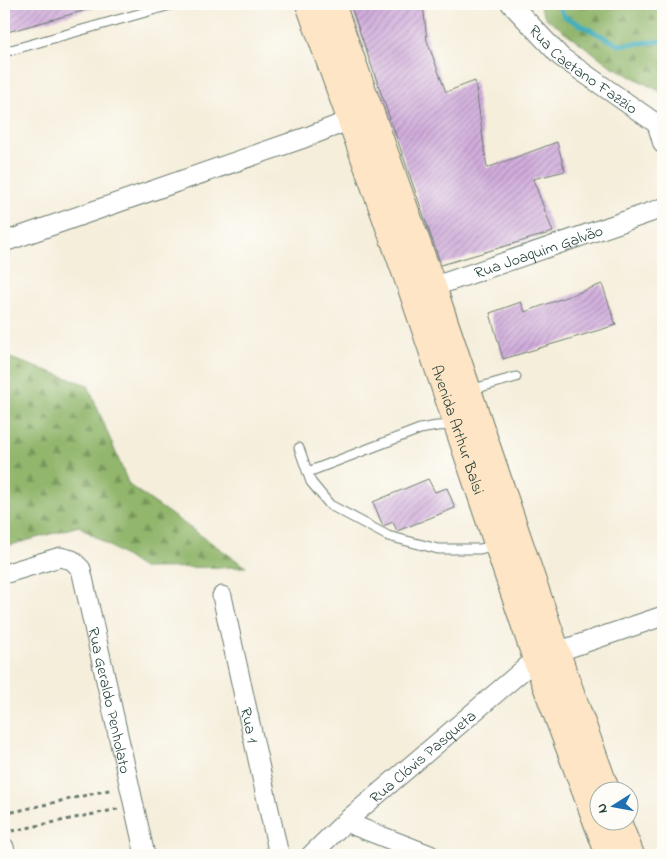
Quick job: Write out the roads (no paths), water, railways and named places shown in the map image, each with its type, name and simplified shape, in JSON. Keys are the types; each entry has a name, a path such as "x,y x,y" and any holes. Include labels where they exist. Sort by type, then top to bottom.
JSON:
{"main road":[{"name":"Avenida Arthur Balsi","path":"309,4 360,116 423,290 468,391 507,541"},
{"name":"Avenida Arthur Balsi","path":"332,4 360,116"},
{"name":"Avenida Arthur Balsi","path":"423,290 457,425 507,541 547,656 609,855"},
{"name":"Avenida Arthur Balsi","path":"547,656 604,782"},
{"path":"622,832 631,855"}],"street":[{"name":"Rua Caetano Fazzio","path":"511,4 561,57 660,124"},
{"path":"4,242 304,138 360,116"},
{"path":"660,124 663,144"},
{"name":"Rua Joaquim Galvão","path":"423,290 663,208"},
{"name":"Rua Geraldo Penholato","path":"4,574 60,557 72,560 81,569 145,855"},
{"name":"Rua 1","path":"222,596 279,855"},
{"path":"547,656 663,616"},
{"name":"Rua Clóvis Pasqueta","path":"311,855 345,822 547,656"},
{"path":"345,822 430,855"},
{"path":"4,847 6,855"}],"lane":[{"path":"4,52 174,4"},
{"path":"468,391 516,377"},
{"path":"308,472 420,429 457,425"},
{"path":"299,448 311,482 330,505 388,536 438,549 480,549 507,541"}],"waterway":[{"path":"558,4 564,16 619,45 663,41"}]}
